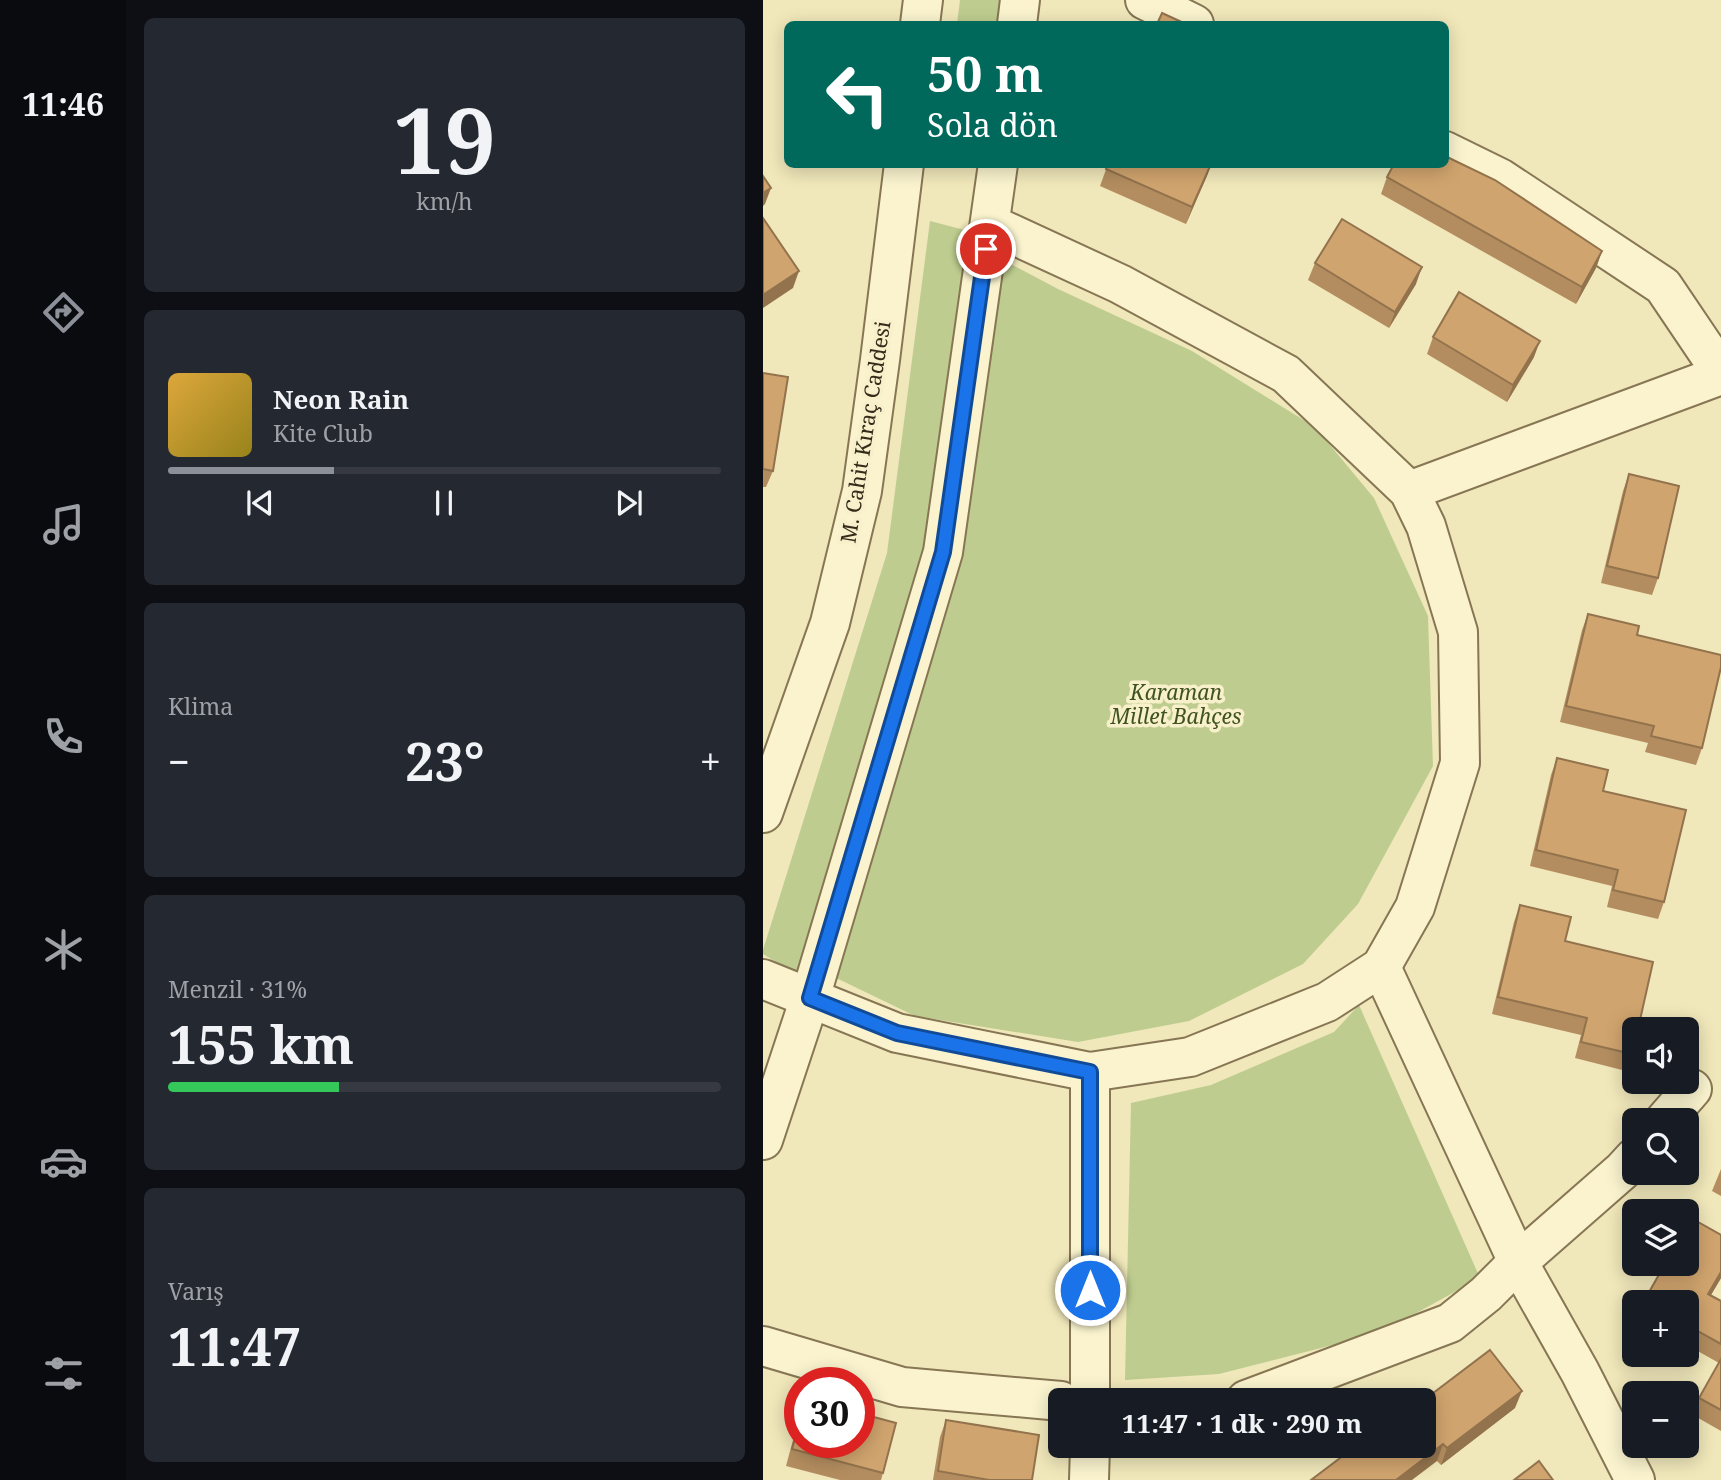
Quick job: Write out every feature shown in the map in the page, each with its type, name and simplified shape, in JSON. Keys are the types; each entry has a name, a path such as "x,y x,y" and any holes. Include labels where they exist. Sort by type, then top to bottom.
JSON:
{"street":[{"path":"920,21 923,0"},
{"path":"1017,21 1020,0"},
{"path":"1145,0 1188,21"},
{"path":"1409,491 1721,373 1663,286 1500,178 1449,153"},
{"name":"M. Cahit Kıraç Caddesi","path":"763,813 830,623 862,491 904,168"},
{"path":"763,1140 810,998 943,552 996,168"},
{"path":"763,979 897,1033 1090,1072 1190,1057 1327,1002 1381,967 1415,907 1460,763 1458,632 1426,526 1409,491 1286,374 1120,284 989,223"},
{"path":"1381,967 1518,1262 1580,1372 1635,1480"},
{"path":"1090,1072 1090,1388"},
{"path":"1675,1108 1688,1094"},
{"path":"1277,1388 1450,1323 1486,1294 1518,1262 1622,1171"},
{"path":"763,1346 902,1387 1048,1400"},
{"path":"1089,1480 1090,1458"}],"green space":[{"path":"960,0 1003,0 1000,21 957,21"},
{"path":"930,221 972,232 929,554 797,975 763,954 763,950 887,553"},
{"name":"Karaman Millet Bahçes","path":"1003,260 1058,289 1192,351 1315,427 1374,498 1428,616 1433,766 1358,904 1303,964 1189,1021 1078,1042 915,1016 830,975"},
{"path":"1359,1005 1480,1278 1380,1333 1219,1374 1125,1380 1131,1103 1211,1085 1334,1032"}],"building":[{"path":"1162,13 1179,21 1158,21"},
{"path":"1449,158 1495,180 1602,251 1582,287 1387,177 1392,168 1449,168"},
{"path":"1106,168 1209,168 1192,207"},
{"path":"763,176 771,188 763,193"},
{"path":"763,218 799,271 763,295"},
{"path":"1342,219 1422,267 1395,312 1315,263"},
{"path":"1459,292 1540,341 1513,385 1433,337"},
{"path":"763,373 788,377 773,471 763,469"},
{"path":"1629,474 1679,486 1658,578 1607,566"},
{"path":"1588,614 1639,626 1637,635 1721,655 1721,667 1702,748 1651,736 1654,726 1566,706"},
{"path":"1557,758 1608,770 1603,791 1686,810 1664,902 1613,890 1618,870 1536,850"},
{"path":"1520,905 1571,917 1565,941 1653,962 1641,1017 1622,1017 1622,1052 1581,1042 1587,1018 1498,997"},
{"path":"1699,1223 1721,1235 1721,1272 1708,1294 1721,1301 1721,1344 1699,1332 1699,1290 1650,1290 1658,1276 1699,1276"},
{"path":"1490,1350 1522,1391 1447,1448 1443,1444 1436,1449 1436,1391"},
{"path":"1721,1359 1721,1410 1699,1398"},
{"path":"875,1417 896,1423 883,1473 826,1458 875,1458"},
{"path":"946,1420 1039,1435 1032,1480 989,1480 938,1471"},
{"path":"1340,1458 1425,1458 1396,1480 1311,1480"},
{"path":"1539,1461 1553,1480 1514,1480"}],"route":[{"path":"986,249 943,552 810,998 897,1033 1090,1072 1090,1290"}]}
